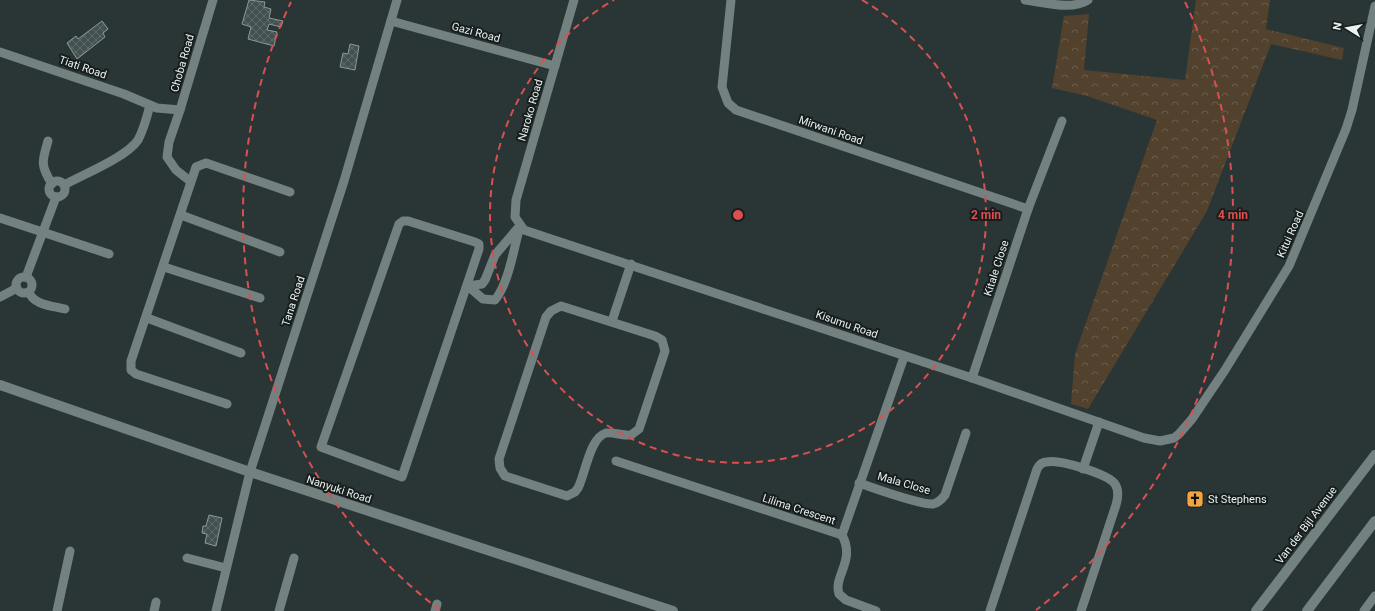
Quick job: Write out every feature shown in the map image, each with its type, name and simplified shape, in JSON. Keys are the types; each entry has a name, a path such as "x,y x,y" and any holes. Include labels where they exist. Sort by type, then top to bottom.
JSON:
{"street":[{"name":"Choba Road","path":"190,181 176,170 167,157 170,142 213,0"},
{"name":"Tana Road","path":"216,611 250,472 344,181 397,0"},
{"name":"Naroko Road","path":"520,226 514,213 516,200 574,0"},
{"name":"Mirwani Road","path":"731,0 722,87 728,103 736,110 1028,209"},
{"path":"1025,0 1070,6 1088,0"},
{"name":"Kitui Road","path":"1167,440 1179,434 1192,419 1270,299 1296,250 1346,129 1352,110 1375,6"},
{"name":"Gazi Road","path":"391,21 555,66"},
{"name":"Tiati Road","path":"0,52 124,94 154,106"},
{"path":"64,185 121,155 134,145 154,106 180,110"},
{"name":"Kitale Close","path":"972,378 1028,209 1062,121"},
{"path":"48,141 42,163 44,171 52,184"},
{"path":"227,404 134,373 131,370 131,361 147,318 181,215 190,181 196,167 206,163 290,192"},
{"path":"52,184 58,182 64,185"},
{"path":"52,184 50,190 56,197"},
{"path":"56,197 63,195 65,192 64,185"},
{"path":"26,277 56,197"},
{"path":"181,215 280,252"},
{"path":"0,218 109,254"},
{"path":"403,221 408,221 479,244 479,249 468,286 402,476 321,448 399,224 403,221"},
{"path":"468,286 482,284 486,280 495,255 520,226"},
{"path":"468,286 483,298 496,300 500,294 506,276 520,226"},
{"name":"Kisumu Road","path":"520,226 535,234 631,264 972,378 1144,438 1160,441 1167,440"},
{"path":"612,321 631,264"},
{"path":"164,267 260,298"},
{"path":"29,292 22,293 17,288 17,281 20,278 26,277 32,282 29,292 31,298 36,301 65,309"},
{"path":"0,297 17,288"},
{"path":"561,306 612,321 655,336 662,340 664,345 664,357 639,429 631,435 609,433 599,438 593,447 581,482 572,495 561,495 505,476 500,468 500,454 546,317 551,311 561,306"},
{"path":"147,318 241,353"},
{"name":"Lilima Crescent","path":"616,462 842,535 904,356"},
{"name":"Nanyuki Road","path":"0,385 250,472 673,611"},
{"path":"1083,469 1099,422"},
{"name":"Mala Close","path":"859,483 921,502 933,504 938,502 946,495 966,433"},
{"name":"Van der Bijl Avenue","path":"1256,611 1375,455"},
{"path":"990,611 1039,465 1052,461 1083,469 1110,479 1117,487 1118,498 1081,611"},
{"path":"1307,611 1375,521"},
{"path":"842,535 846,544 847,556 839,586 839,594 846,600 876,611"},
{"path":"57,611 70,551"},
{"path":"187,558 226,568"},
{"path":"279,611 294,558"},
{"path":"1364,611 1375,596"}],"green space":[{"path":"1196,0 1270,0 1266,29 1344,48 1342,60 1271,44 1207,211 1088,409 1071,404 1075,354 1157,120 1087,96 1052,88 1064,16 1089,14 1084,70 1185,80"}],"building":[{"path":"249,0 265,2 264,7 271,9 269,18 283,21 281,27 269,24 267,30 277,32 274,46 248,39 251,27 242,24"},
{"path":"102,21 108,29 103,33 105,37 77,59 67,43 76,36 78,39"},
{"path":"350,44 359,46 355,70 340,67 343,53 348,54"},
{"path":"209,515 222,518 216,546 205,543 207,534 202,533 203,526 206,526"}],"place":[{"name":"St Stephens","path":"1195,499"}]}
